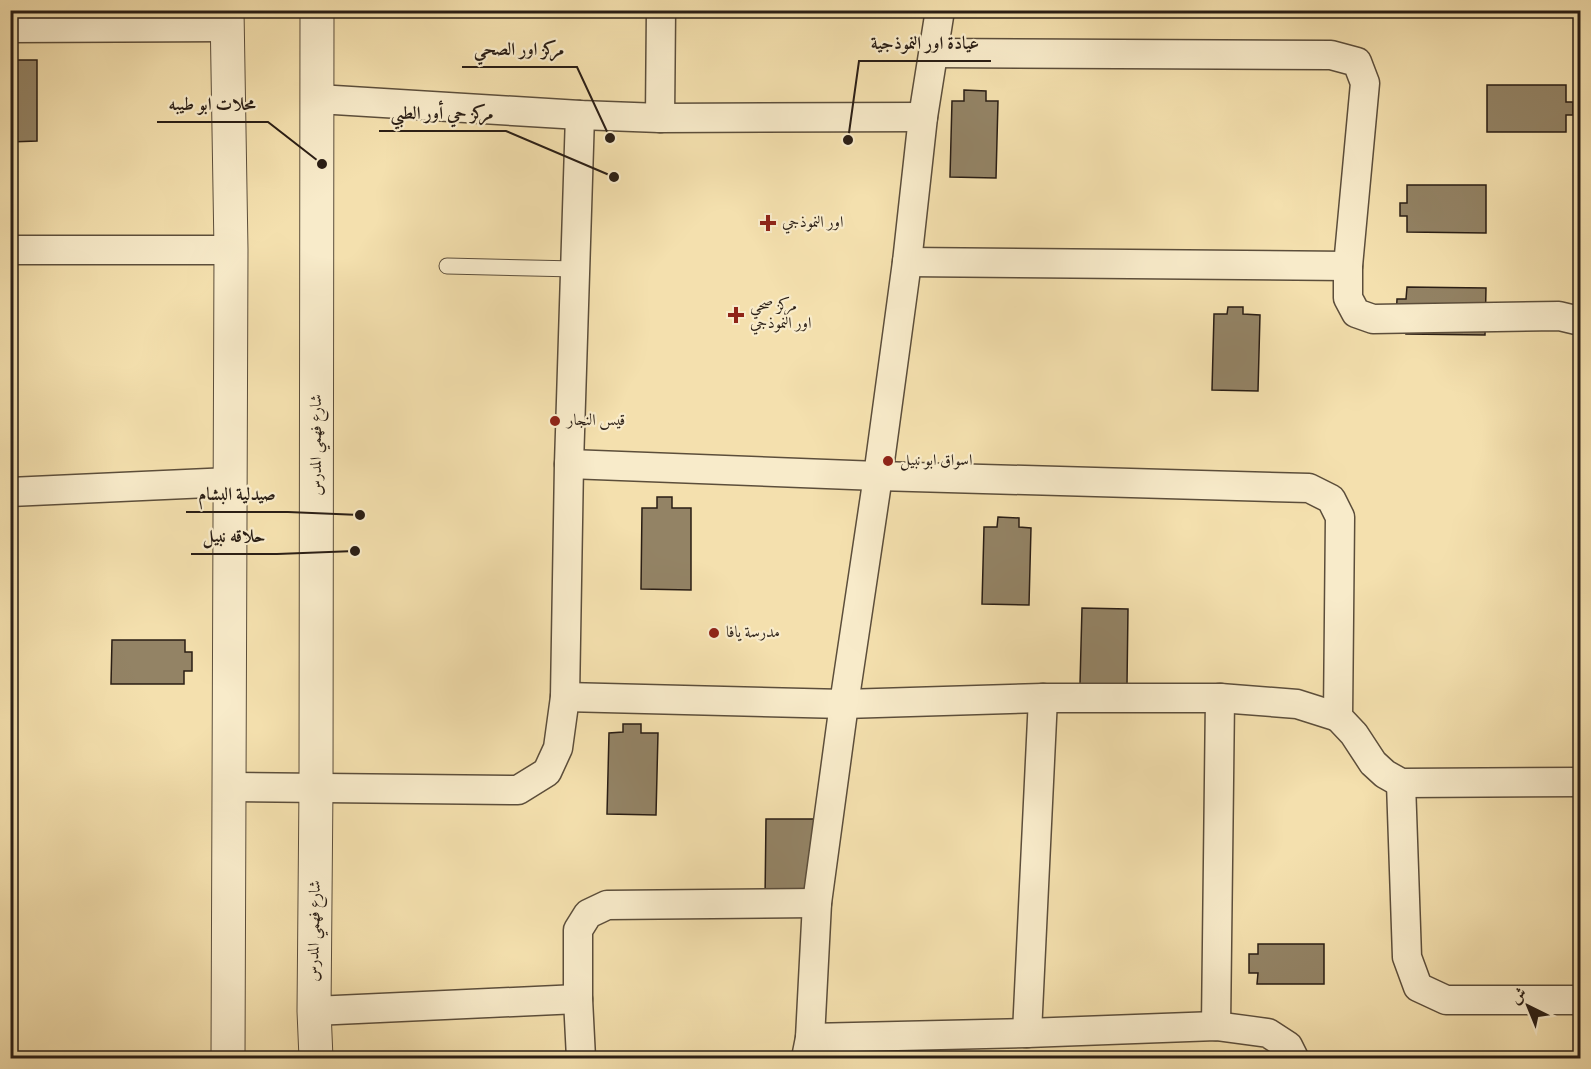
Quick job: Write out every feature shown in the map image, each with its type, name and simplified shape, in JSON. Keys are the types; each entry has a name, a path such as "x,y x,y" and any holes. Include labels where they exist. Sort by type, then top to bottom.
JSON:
{"street":[{"name":"شارع فهمي المدرس","path":"316,1059 314,1011 317,10"},
{"path":"660,118 662,10"},
{"path":"940,10 923,117 907,262 817,903 808,1048 1028,1033 1216,1026 1268,1033 1288,1046 1294,1059"},
{"path":"10,28 227,19 231,250 228,1059"},
{"path":"934,53 1331,55 1357,62 1365,83 1348,266 1348,298 1356,313 1373,319 1559,316 1581,321"},
{"path":"318,99 660,118 923,117"},
{"path":"229,787 519,790 547,772 558,748 565,697 569,464 580,115"},
{"path":"10,250 231,250"},
{"path":"907,262 1348,266"},
{"path":"569,464 878,476 1309,488 1331,499 1340,517 1338,717"},
{"path":"10,492 230,482"},
{"path":"565,697 844,704 1043,698 1220,698 1297,704 1338,717 1354,734 1373,763 1385,774 1401,783 1581,782"},
{"path":"1028,1033 1043,698"},
{"path":"1216,1026 1220,698"},
{"path":"1401,783 1407,957 1418,987 1446,1000 1581,1000"},
{"path":"581,1059 578,930 588,914 607,905 817,903"},
{"path":"314,1011 578,999"}],"lane":[{"path":"447,266 576,269"}],"building":[{"path":"10,53 17,53 17,60 37,60 37,141 10,142"},
{"path":"1487,85 1566,85 1566,102 1573,102 1573,115 1566,115 1566,132 1487,132"},
{"path":"964,90 986,91 986,101 998,101 996,178 950,177 952,101 964,101"},
{"path":"1407,185 1486,185 1486,233 1407,232 1407,216 1400,216 1400,203 1407,203"},
{"path":"1407,287 1486,288 1485,335 1406,334 1407,322 1396,321 1397,299 1406,299"},
{"path":"1228,307 1243,307 1243,314 1260,315 1258,391 1212,390 1214,314 1227,314"},
{"path":"657,497 672,497 672,508 691,508 691,590 641,589 642,508 657,508"},
{"path":"998,517 1019,518 1019,527 1031,528 1029,605 982,604 984,527 997,527"},
{"path":"1082,608 1128,609 1127,685 1080,684"},
{"path":"112,640 185,640 185,652 192,652 192,671 184,671 184,684 111,684"},
{"path":"623,724 641,724 641,733 658,733 656,815 607,814 609,733 623,732"},
{"path":"766,819 815,819 814,900 765,900"},
{"path":"1258,944 1324,944 1324,984 1257,984 1258,973 1249,973 1249,954 1258,954"}],"place":[{"name":"مركز اور الصحي","path":"610,138"},
{"name":"عيادة اور النموذجية","path":"848,140"},
{"name":"محلات ابو طيبه","path":"322,164"},
{"name":"مركز حي أور الطبي","path":"614,177"},
{"name":"اور النموذجي","path":"768,223"},
{"name":"مركز صحي اور النموذجي","path":"736,315"},
{"name":"قيس النجار","path":"555,421"},
{"name":"اسواق ابو نبيل","path":"888,461"},
{"name":"صيدلية البشام","path":"360,515"},
{"name":"حلاقه نبيل","path":"355,551"},
{"name":"مدرسة يافا","path":"714,633"}]}
